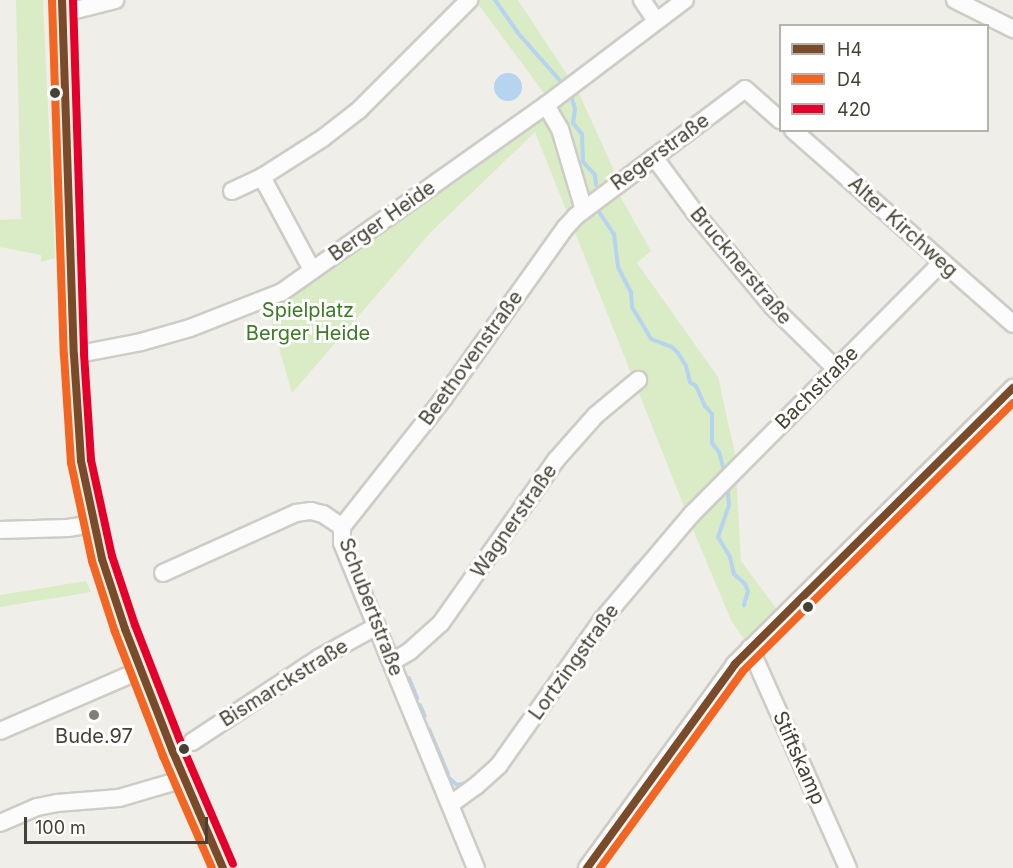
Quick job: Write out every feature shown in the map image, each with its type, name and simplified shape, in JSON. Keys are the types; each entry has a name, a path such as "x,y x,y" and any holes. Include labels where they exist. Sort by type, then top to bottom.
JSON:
{"main road":[{"path":"64,4 74,355 80,451 94,524 113,592 184,779 223,868"}],"street":[{"path":"64,4 115,0"},
{"path":"232,191 262,177 323,138 359,110 469,0"},
{"path":"642,0 657,21"},
{"name":"Berger Heide","path":"74,355 141,342 190,328 264,300 312,270 546,105 686,0"},
{"path":"955,0 1013,29"},
{"name":"Regerstraße","path":"580,213 745,89 779,119"},
{"path":"546,105 560,129 580,213"},
{"name":"Alter Kirchweg","path":"795,132 1013,324"},
{"name":"Brucknerstraße","path":"654,157 696,214 767,299 836,369"},
{"path":"262,177 312,270"},
{"name":"Beethovenstraße","path":"342,527 442,399 565,228 580,213"},
{"name":"Bachstraße","path":"693,514 942,262"},
{"name":"Wagnerstraße","path":"392,662 411,651 441,623 563,452 596,415 638,380"},
{"path":"587,868 728,674 750,648 1013,388"},
{"name":"Schubertstraße","path":"164,573 296,513 323,514 342,527 342,543 476,868"},
{"name":"Lortzingstraße","path":"451,804 499,765 602,620 693,514"},
{"path":"0,530 68,528 94,524"},
{"name":"Bismarckstraße","path":"192,742 320,658 377,626"},
{"name":"Stiftskamp","path":"750,648 848,868"},
{"path":"0,731 141,670"},
{"path":"0,823 37,807 119,798 184,779"}],"green space":[{"path":"16,0 43,0 55,258 41,262 41,255 0,247 0,220 21,219"},
{"name":"Spielplatz Berger Heide","path":"475,0 518,0 578,91 616,175 611,180 651,251 637,263 718,377 735,454 741,561 778,611 746,642 731,620 697,539 535,132 431,232 292,393 267,306 555,108"},
{"path":"86,581 91,592 0,607 0,595"}],"water":[{"path":"508,73 518,77 522,87 518,97 508,101 498,97 494,87 498,77"}],"waterway":[{"path":"495,0 517,32 564,85"},
{"path":"571,95 575,109 573,123 582,134 583,162 595,175 596,185"},
{"path":"599,212 614,234 618,267 631,292 632,307 651,339 672,347 678,353 686,366 690,382 696,386 705,406 712,414 712,443 719,452 723,467"},
{"path":"728,492 729,505 718,537 730,557 734,574 745,584 748,591 744,605"},
{"path":"610,598 637,564"},
{"path":"409,678 417,698"},
{"path":"420,705 425,716"},
{"path":"429,729 448,774"},
{"path":"449,778 457,785 468,783"}],"transit line":[{"name":"D4","path":"52,0 64,355 71,463 92,561 115,632 163,756 212,868"},
{"name":"H4","path":"62,0 74,355 81,461 102,559 125,629 173,752 223,868"},
{"name":"420","path":"73,0 84,354 91,460 112,556 135,625 183,748 233,864"},
{"name":"H4","path":"587,868 735,664 1013,388"},
{"name":"D4","path":"600,868 743,671 1013,403"}],"place":[{"name":"Bude.97","path":"94,715"}]}
